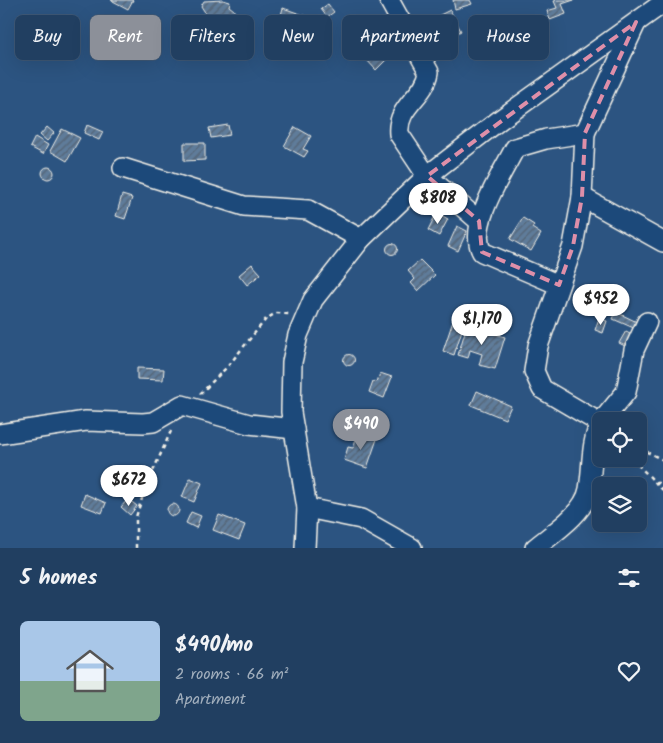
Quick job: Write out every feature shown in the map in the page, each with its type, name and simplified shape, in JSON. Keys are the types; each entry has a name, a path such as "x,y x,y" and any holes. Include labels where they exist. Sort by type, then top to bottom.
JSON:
{"street":[{"path":"389,0 429,72 427,80 401,114 398,125 399,134 426,176 479,221"},
{"path":"305,548 307,508 291,412 292,362 298,335 313,300 361,239 426,176 501,119 663,3"},
{"path":"592,417 542,389 534,371 538,346 573,246 582,197 584,133 636,22"},
{"path":"501,119 515,148"},
{"path":"559,285 482,252 479,245 479,221 515,148 584,133"},
{"path":"123,168 244,206 308,210 361,239"},
{"path":"582,197 663,242"},
{"path":"609,412 626,392 634,350 647,322"},
{"path":"0,434 86,421 143,424 153,422 182,405 249,424 294,429"},
{"path":"535,548 575,515 589,492 592,453"},
{"path":"307,508 361,519 412,548"}],"path":[{"path":"647,452 663,460"},
{"path":"639,467 663,490"},
{"path":"656,485 663,478"}],"highlighted area":[{"path":"636,22 585,133 582,197 573,246 559,285 482,252 479,221 427,176"}],"building":[{"path":"111,0 133,0 128,9"},
{"path":"223,0 230,2 229,6 234,10 233,15 206,15 201,6 204,1"},
{"path":"453,0 470,0 472,4 455,9"},
{"path":"574,0 562,4 566,14 550,20 547,11 557,8 554,1"},
{"path":"328,4 334,12 326,15 321,9"},
{"path":"283,8 303,15 281,15"},
{"path":"450,10 453,15 440,15"},
{"path":"367,60 386,60 376,70"},
{"path":"87,125 103,132 99,140 84,133"},
{"path":"228,125 230,135 211,138 209,128"},
{"path":"47,127 54,133 47,141 40,135"},
{"path":"295,127 311,136 303,149 308,151 304,157 284,146"},
{"path":"62,129 80,138 67,161 50,151"},
{"path":"35,137 48,145 43,154 30,147"},
{"path":"184,143 205,143 205,160 184,161"},
{"path":"48,167 54,173 48,179 42,173"},
{"path":"122,195 132,198 125,219 116,216"},
{"path":"441,215 448,219 439,236 428,230 434,218 438,221"},
{"path":"523,218 534,225 532,228 541,234 531,251 510,239"},
{"path":"457,226 467,231 458,251 448,246"},
{"path":"392,243 398,249 392,255 386,249"},
{"path":"420,260 435,275 418,291 411,283 415,279 408,271"},
{"path":"252,264 261,274 247,285 239,275"},
{"path":"616,312 639,323 636,329 613,319"},
{"path":"599,318 607,321 603,333 595,330"},
{"path":"453,321 464,324 454,355 443,351"},
{"path":"467,325 505,337 495,369 479,365 482,354 470,350 468,358 458,355"},
{"path":"626,331 640,338 633,350 619,343"},
{"path":"349,354 355,360 349,366 343,360"},
{"path":"137,368 164,369 163,380 137,379"},
{"path":"380,373 392,377 384,398 369,392 373,381 377,382"},
{"path":"477,391 511,406 505,419 471,405"},
{"path":"358,433 377,439 367,468 344,460 348,447 353,448"},
{"path":"190,478 202,483 194,502 182,497"},
{"path":"85,494 106,503 102,513 81,505"},
{"path":"128,499 137,506 130,515 121,507"},
{"path":"171,504 175,504 179,510 175,516 171,516 167,512 167,508"},
{"path":"191,512 201,516 196,528 186,523"},
{"path":"219,515 245,525 239,540 213,530"}]}
